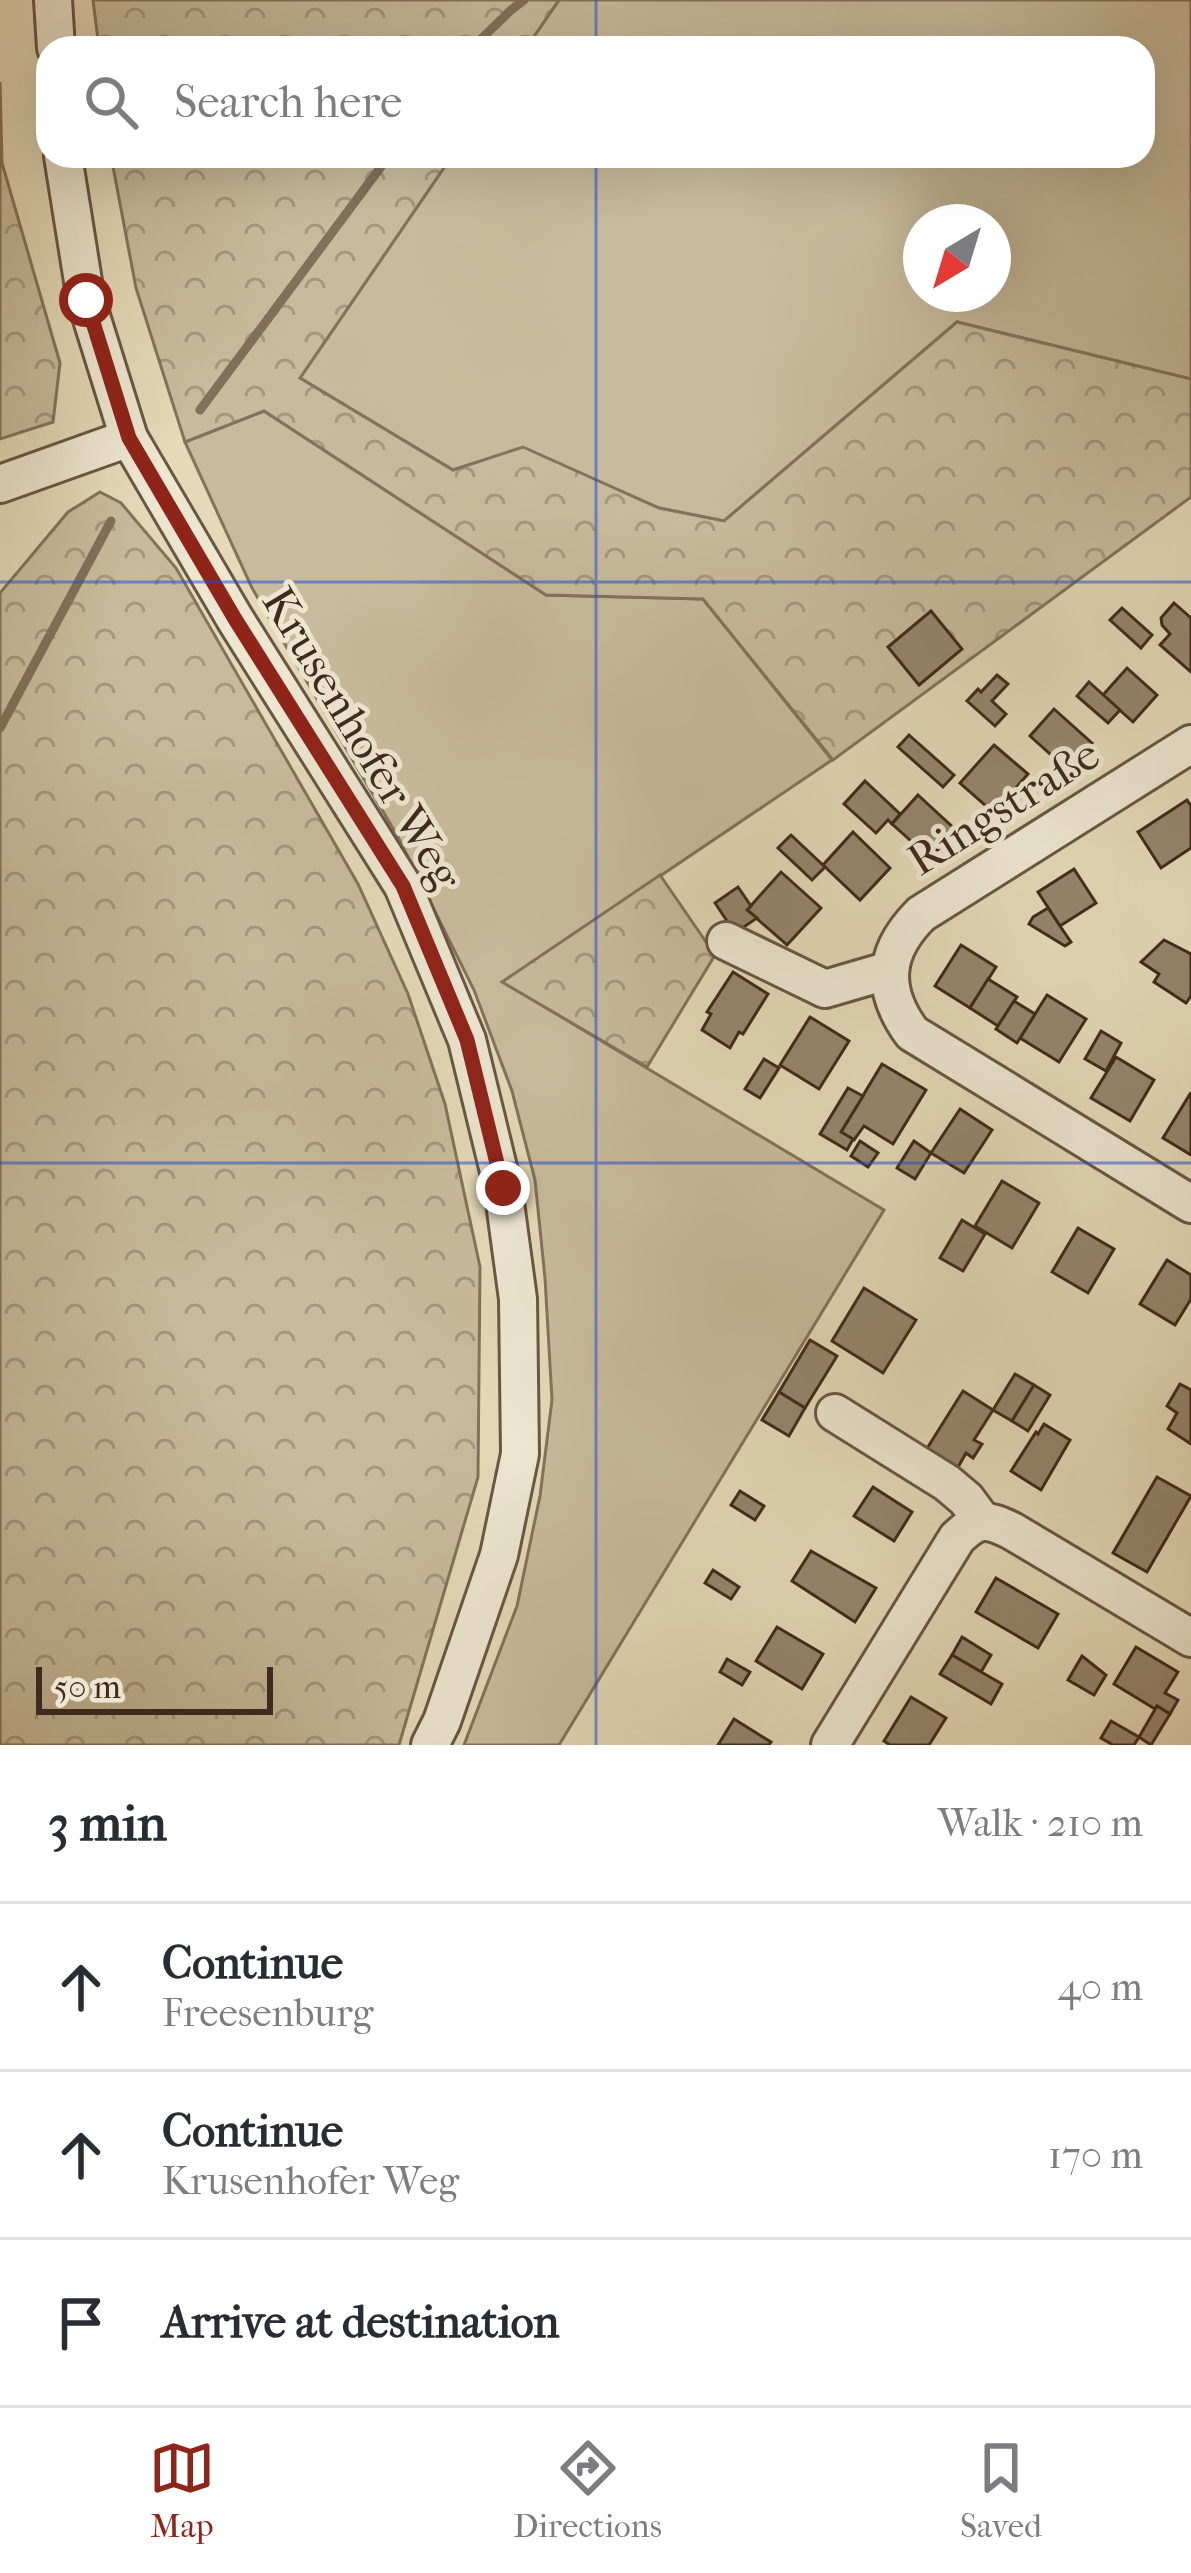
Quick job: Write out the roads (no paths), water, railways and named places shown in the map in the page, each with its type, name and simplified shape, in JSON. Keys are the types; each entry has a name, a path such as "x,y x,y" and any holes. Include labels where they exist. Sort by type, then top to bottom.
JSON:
{"street":[{"path":"53,0 55,36"},
{"name":"Krusenhofer Weg","path":"65,168 86,300 129,438 235,619 403,886 467,1040 503,1188 518,1299 520,1454 499,1555 430,1745"},
{"path":"0,484 129,438"},
{"name":"Ringstraße","path":"890,970 906,929 921,914 1191,744"},
{"path":"726,941 825,989 890,970 896,1011 912,1033 1191,1204"},
{"path":"835,1413 946,1483 966,1498 983,1522"},
{"path":"830,1745 957,1538 972,1523 992,1521 1012,1531 1191,1638"}],"waterway":[{"path":"484,36 524,0"},
{"path":"200,410 380,168"},
{"path":"0,728 111,521"}]}
